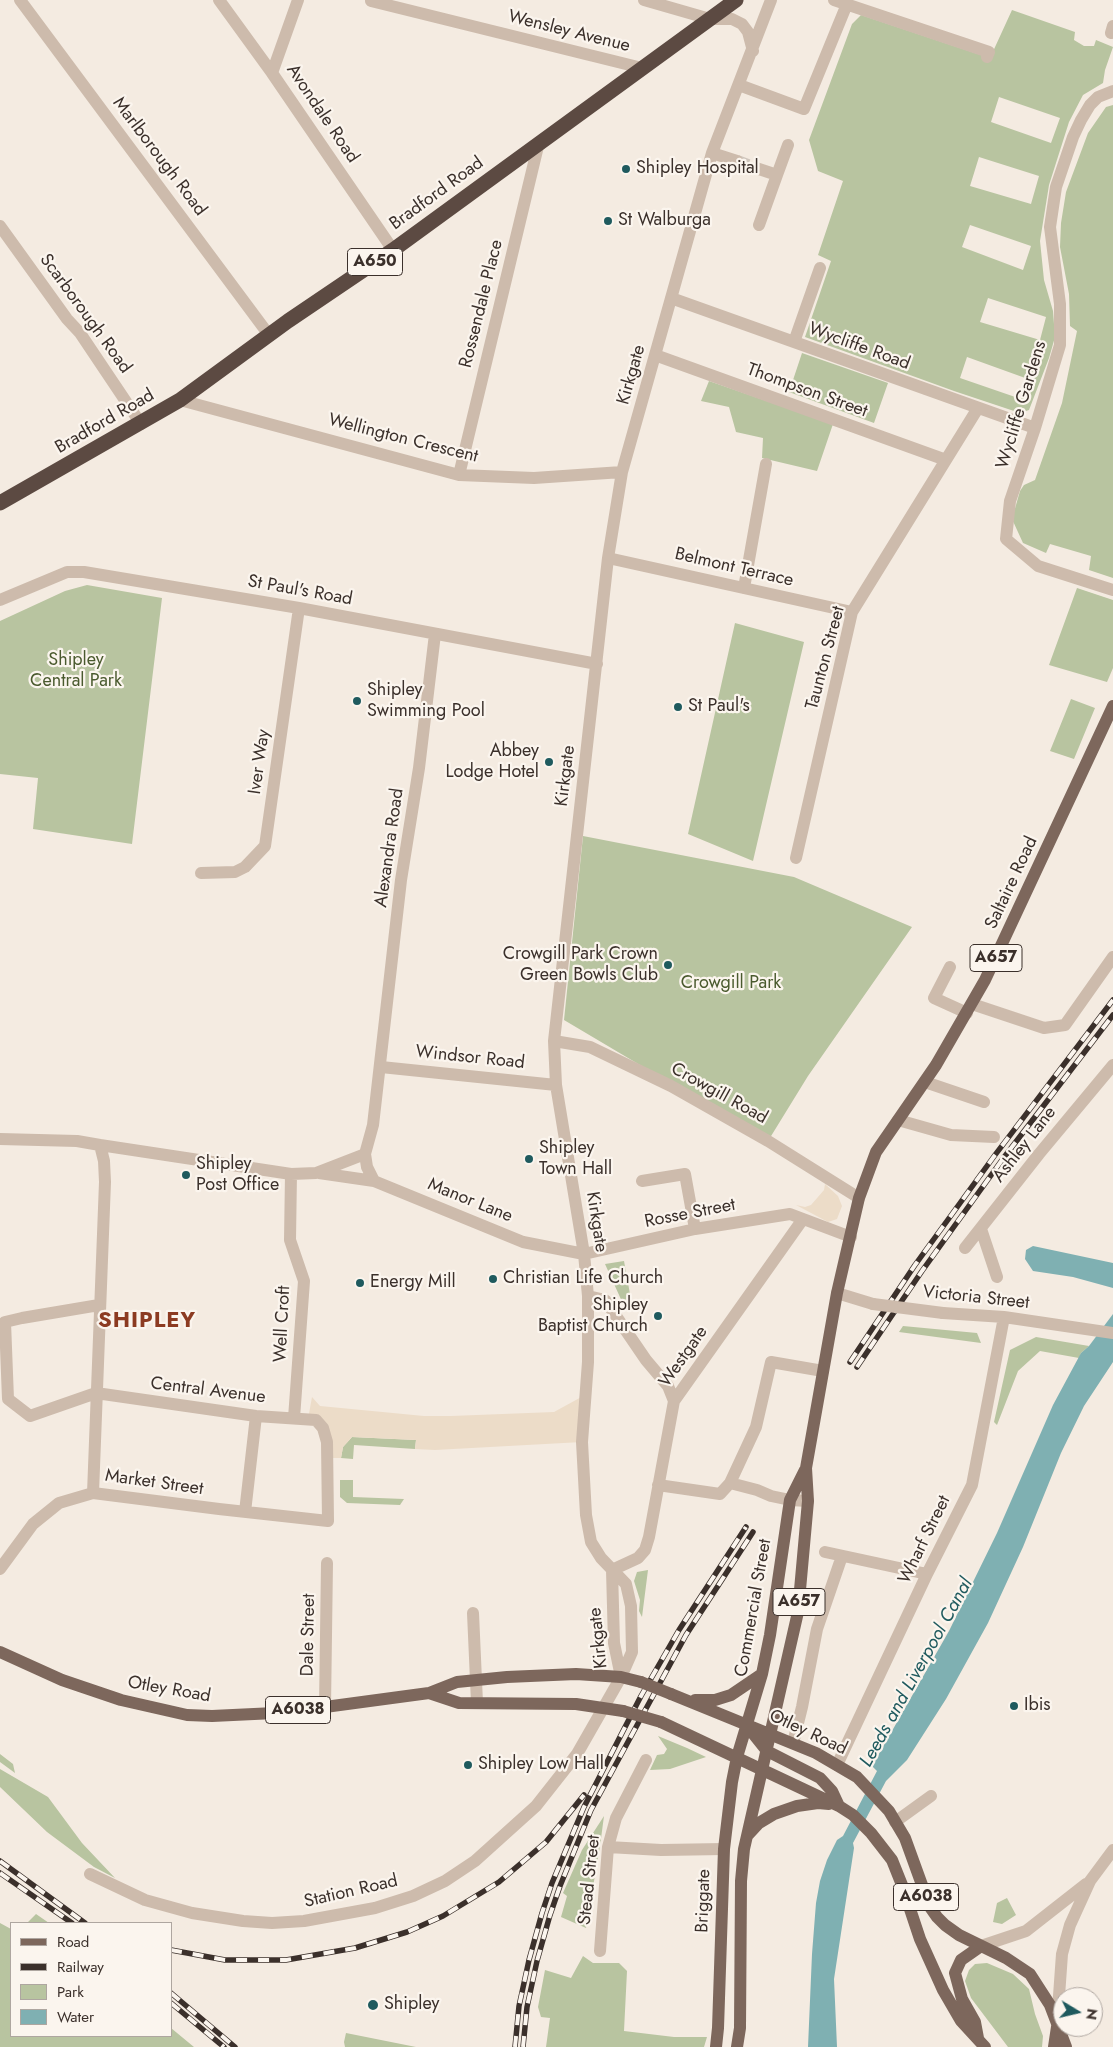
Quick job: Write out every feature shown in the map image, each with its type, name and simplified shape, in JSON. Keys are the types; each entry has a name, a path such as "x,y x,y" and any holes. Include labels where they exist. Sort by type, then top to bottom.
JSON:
{"highway":[{"name":"Bradford Road","path":"0,503 180,400 269,335 393,250 736,0"}],"main road":[{"name":"Saltaire Road","path":"859,1198 876,1152 924,1082 970,1009 1017,914 1113,706"},
{"name":"Commercial Street","path":"762,1769 798,1612 808,1501 806,1468 837,1293 859,1198"},
{"name":"Commercial Street","path":"737,1757 762,1674 770,1635 790,1500 806,1468"},
{"name":"Otley Road","path":"0,1652 62,1680 121,1700 186,1715 243,1716 325,1707 429,1693 446,1685 476,1680 576,1674 621,1677 641,1682 792,1743 838,1765 857,1778 892,1816 905,1838 928,1902 937,1917 945,1926 959,1935 1014,1962 1030,1974 1050,2005 1053,2013"},
{"path":"687,1700 714,1700 731,1695 762,1674"},
{"name":"Otley Road","path":"429,1693 449,1700 477,1703 576,1704 623,1711 661,1722 839,1806 853,1815 871,1833 892,1860 920,1939 942,1990 961,2021 981,2043"},
{"path":"746,1724 767,1751 820,1778 832,1791 839,1806"},
{"name":"Briggate","path":"716,2047 724,1849 737,1757"},
{"name":"Briggate","path":"738,2047 740,2028 741,1881 746,1836 762,1769"},
{"path":"746,1836 759,1823 774,1814 797,1806 818,1803 839,1806"},
{"name":"A6038","path":"981,1946 960,1960 955,1973 962,1999 975,2022 981,2043"}],"street":[{"name":"Marlborough Road","path":"20,0 269,335"},
{"name":"Avondale Road","path":"219,0 272,72 393,250"},
{"path":"272,72 298,0"},
{"path":"644,0 710,19 732,19 742,24 748,32 752,51"},
{"name":"Kirkgate","path":"621,1677 632,1652 631,1606 626,1584 601,1558 591,1542 586,1515 582,1442 588,1362 588,1296 584,1254 556,1085 554,1042 608,558 622,472 712,153 771,0"},
{"name":"Wensley Avenue","path":"371,1 642,68"},
{"path":"739,85 804,110 841,2 989,52 987,57"},
{"name":"Wycliffe Gardens","path":"1113,91 1098,97 1090,105 1081,120 1056,187 1050,227 1060,304 1060,345 1035,428 1010,501 1006,539 1038,566 1113,590"},
{"name":"Rossendale Place","path":"459,475 539,142"},
{"path":"759,225 788,145"},
{"path":"712,153 737,161"},
{"path":"756,168 777,175"},
{"name":"Scarborough Road","path":"0,226 67,319 80,334 141,424"},
{"path":"794,342 820,268"},
{"name":"Wycliffe Road","path":"671,298 1035,428"},
{"name":"Thompson Street","path":"655,355 946,460"},
{"name":"Wellington Crescent","path":"180,400 459,475 534,478 622,472"},
{"name":"Taunton Street","path":"796,858 852,612 978,408"},
{"path":"744,588 766,464"},
{"name":"Belmont Terrace","path":"608,558 852,612"},
{"name":"St Paul's Road","path":"0,600 67,572 84,572 299,608 597,664"},
{"name":"Iver Way","path":"200,873 235,872 244,867 265,846 299,608"},
{"name":"Alexandra Road","path":"381,1067 401,880 419,768 435,634"},
{"path":"950,967 934,998 1044,1028 1065,1025 1113,957"},
{"name":"Crowgill Road","path":"554,1042 590,1047 671,1086 768,1140 859,1198"},
{"name":"Ashley Lane","path":"965,1248 1039,1154 1113,1065"},
{"path":"374,1181 367,1167 365,1154 373,1125 381,1067"},
{"name":"Windsor Road","path":"381,1067 556,1085"},
{"path":"924,1082 984,1102"},
{"path":"898,1120 951,1135 994,1137"},
{"path":"0,1139 77,1141 291,1174 316,1173 374,1181"},
{"path":"93,1492 105,1182 104,1161 100,1145"},
{"path":"316,1173 365,1154"},
{"name":"Well Croft","path":"291,1174 290,1240 304,1280 294,1418"},
{"path":"642,1181 685,1174 695,1229"},
{"name":"Manor Lane","path":"374,1181 523,1242 584,1254"},
{"name":"Rosse Street","path":"584,1254 695,1229 790,1214 803,1219"},
{"path":"803,1219 851,1237"},
{"name":"Westgate","path":"612,1570 638,1558 645,1550 674,1401 803,1219"},
{"path":"981,1229 997,1277"},
{"name":"Victoria Street","path":"837,1293 873,1304 943,1313 1004,1317 1113,1333"},
{"path":"588,1296 605,1300 646,1360 668,1386 674,1401"},
{"name":"Central Avenue","path":"99,1305 5,1322 8,1399 30,1416 96,1393 256,1416 316,1420 323,1428 327,1442 328,1521"},
{"name":"Wharf Street","path":"838,1765 927,1574 972,1485 1004,1317"},
{"path":"658,1485 720,1494 730,1483 756,1427 771,1362 823,1372"},
{"path":"246,1512 256,1416"},
{"path":"730,1483 771,1496 808,1501"},
{"name":"Market Street","path":"0,1569 34,1524 59,1503 93,1492 328,1521"},
{"path":"825,1552 927,1574"},
{"path":"792,1743 802,1707 817,1629 842,1556"},
{"name":"Dale Street","path":"325,1707 327,1563"},
{"name":"Kirkgate","path":"612,1570 615,1648 621,1677"},
{"path":"473,1613 477,1703"},
{"name":"Station Road","path":"90,1874 144,1900 192,1913 243,1921 272,1923 304,1921 376,1908 413,1896 445,1881 475,1861 536,1806 577,1754 621,1677"},
{"name":"Stead Street","path":"600,1951 608,1847 616,1818 646,1760"},
{"path":"892,1816 931,1796"},
{"path":"608,1847 660,1850 724,1849"},
{"path":"1060,1987 1062,1954 1075,1911 1090,1881 1113,1850"},
{"path":"981,1946 1026,1931 1090,1881"}],"green space":[{"path":"1012,10 1075,32 1074,40 1084,46 1094,46 1096,40 1113,47 1105,70 1103,83 1083,95 1069,122 1049,185 1040,241 1044,280 1053,311 1055,337 1029,410 1020,413 805,337 831,261 818,255 843,181 818,171 809,140 852,24 861,15 990,58","holes":["999,97 1060,118 1051,143 991,122","979,157 1039,176 1031,204 970,186","970,225 1031,246 1023,270 962,247","988,298 1046,317 1040,340 980,322","967,357 1028,379 1021,399 960,378"]},
{"path":"1113,105 1113,578 1089,570 1091,556 1050,544 1046,553 1023,543 1012,519 1020,491 1024,485 1035,480 1062,403 1077,331 1070,326 1069,294 1060,247 1061,223 1066,192 1088,133 1106,107"},
{"path":"802,353 888,383 874,423 789,392"},
{"path":"709,381 833,424 817,471 762,458 763,438 736,432 729,407 701,401"},
{"name":"Shipley Central Park","path":"87,585 162,598 132,844 33,829 38,778 0,774 0,621 65,591"},
{"path":"1077,588 1113,600 1113,668 1107,682 1049,665"},
{"path":"735,623 804,642 753,861 688,834"},
{"path":"1071,699 1095,708 1074,759 1050,751"},
{"name":"Crowgill Park","path":"583,836 794,877 912,927 808,1076 768,1141 564,1020"},
{"path":"624,1261 632,1305 624,1306 605,1264"},
{"path":"903,1326 977,1333 981,1343 899,1332"},
{"path":"1036,1337 1089,1346 1081,1353 1079,1358 1040,1351 1018,1371 997,1425 994,1422 1010,1350"},
{"path":"352,1437 416,1440 415,1449 354,1445 353,1459 341,1458 343,1447"},
{"path":"340,1480 353,1480 353,1497 404,1499 400,1505 347,1503 340,1497"},
{"path":"648,1570 642,1617 639,1611 640,1600 634,1581 637,1572"},
{"path":"658,1736 706,1757 670,1769 650,1770 657,1755 664,1754 667,1749"},
{"path":"0,1754 13,1764 15,1773 0,1762"},
{"path":"0,1769 48,1797 82,1843 115,1878 94,1867 47,1832 0,1787"},
{"path":"604,1816 586,1928 561,1917 567,1896 563,1893 582,1850"},
{"path":"1007,1898 1016,1915 1002,1924 993,1922 997,1903"},
{"path":"36,1914 48,1922 28,1922"},
{"path":"0,1923 10,1928 10,2037 172,2037 172,2029 194,2047 0,2047"},
{"path":"583,1956 593,1963 619,1963 627,1971 624,2031 674,2037 707,2037 704,2047 546,2047 550,2018 541,2017 538,2007 545,1970 571,1978"},
{"path":"987,1963 1013,1974 1029,1989 1043,2036 1042,2047 1008,2047 971,1998 965,1981 969,1970 975,1964"},
{"path":"346,2033 416,2047 345,2047"}],"shaded area":[{"path":"825,1184 838,1196 842,1206 837,1219 828,1222 796,1205 805,1207 811,1205 824,1190"},
{"path":"585,1395 582,1442 435,1450 415,1449 416,1440 352,1437 343,1447 341,1458 328,1458 327,1442 308,1419 312,1397 320,1406 424,1416 451,1416 554,1412"}],"water":[{"path":"1033,1246 1113,1263 1113,1288 1073,1277 1033,1271 1025,1259 1026,1250"},
{"path":"1113,1314 1113,1362 1084,1406 1061,1453 1023,1547 988,1623 946,1699 907,1760 886,1781 853,1843 854,1848 834,1979 837,2047 808,2047 816,1903 820,1881 827,1860 837,1840 843,1836 877,1771 872,1766 949,1631 997,1533 1053,1405 1081,1353 1089,1346"}],"tunnel":[{"path":"737,161 756,168"}],"railway":[{"path":"850,1362 915,1265 995,1155 1113,1000"},
{"path":"857,1367 922,1271 1002,1160 1113,1015"},
{"path":"515,2047 519,2006 542,1913 552,1883 584,1807 641,1696 679,1630 746,1527"},
{"path":"523,2047 527,2007 550,1915 591,1810 686,1635 753,1532"},
{"path":"172,1950 225,1960 286,1960 355,1948 407,1932 443,1916 499,1882 546,1842 584,1795"},
{"path":"0,1861 84,1922"},
{"path":"0,1873 71,1922"},
{"path":"172,1994 235,2047"},
{"path":"172,2004 224,2047"}],"place":[{"name":"Shipley Hospital","path":"626,169"},
{"name":"St Walburga","path":"608,221"},
{"name":"Shipley Swimming Pool","path":"357,701"},
{"name":"St Paul's","path":"678,707"},
{"name":"Abbey Lodge Hotel","path":"549,762"},
{"name":"Crowgill Park Crown Green Bowls Club","path":"668,965"},
{"name":"Shipley Town Hall","path":"529,1159"},
{"name":"Shipley Post Office","path":"186,1175"},
{"name":"Christian Life Church","path":"493,1279"},
{"name":"Energy Mill","path":"360,1283"},
{"name":"Shipley Baptist Church","path":"658,1316"},
{"name":"Ibis","path":"1014,1706"},
{"name":"Shipley Low Hall","path":"468,1765"},
{"name":"Shipley","path":"373,2005"}],"district":[{"name":"SHIPLEY","path":"147,1322"}],"water label":[{"name":"Leeds and Liverpool Canal","path":"917,1673"}]}
